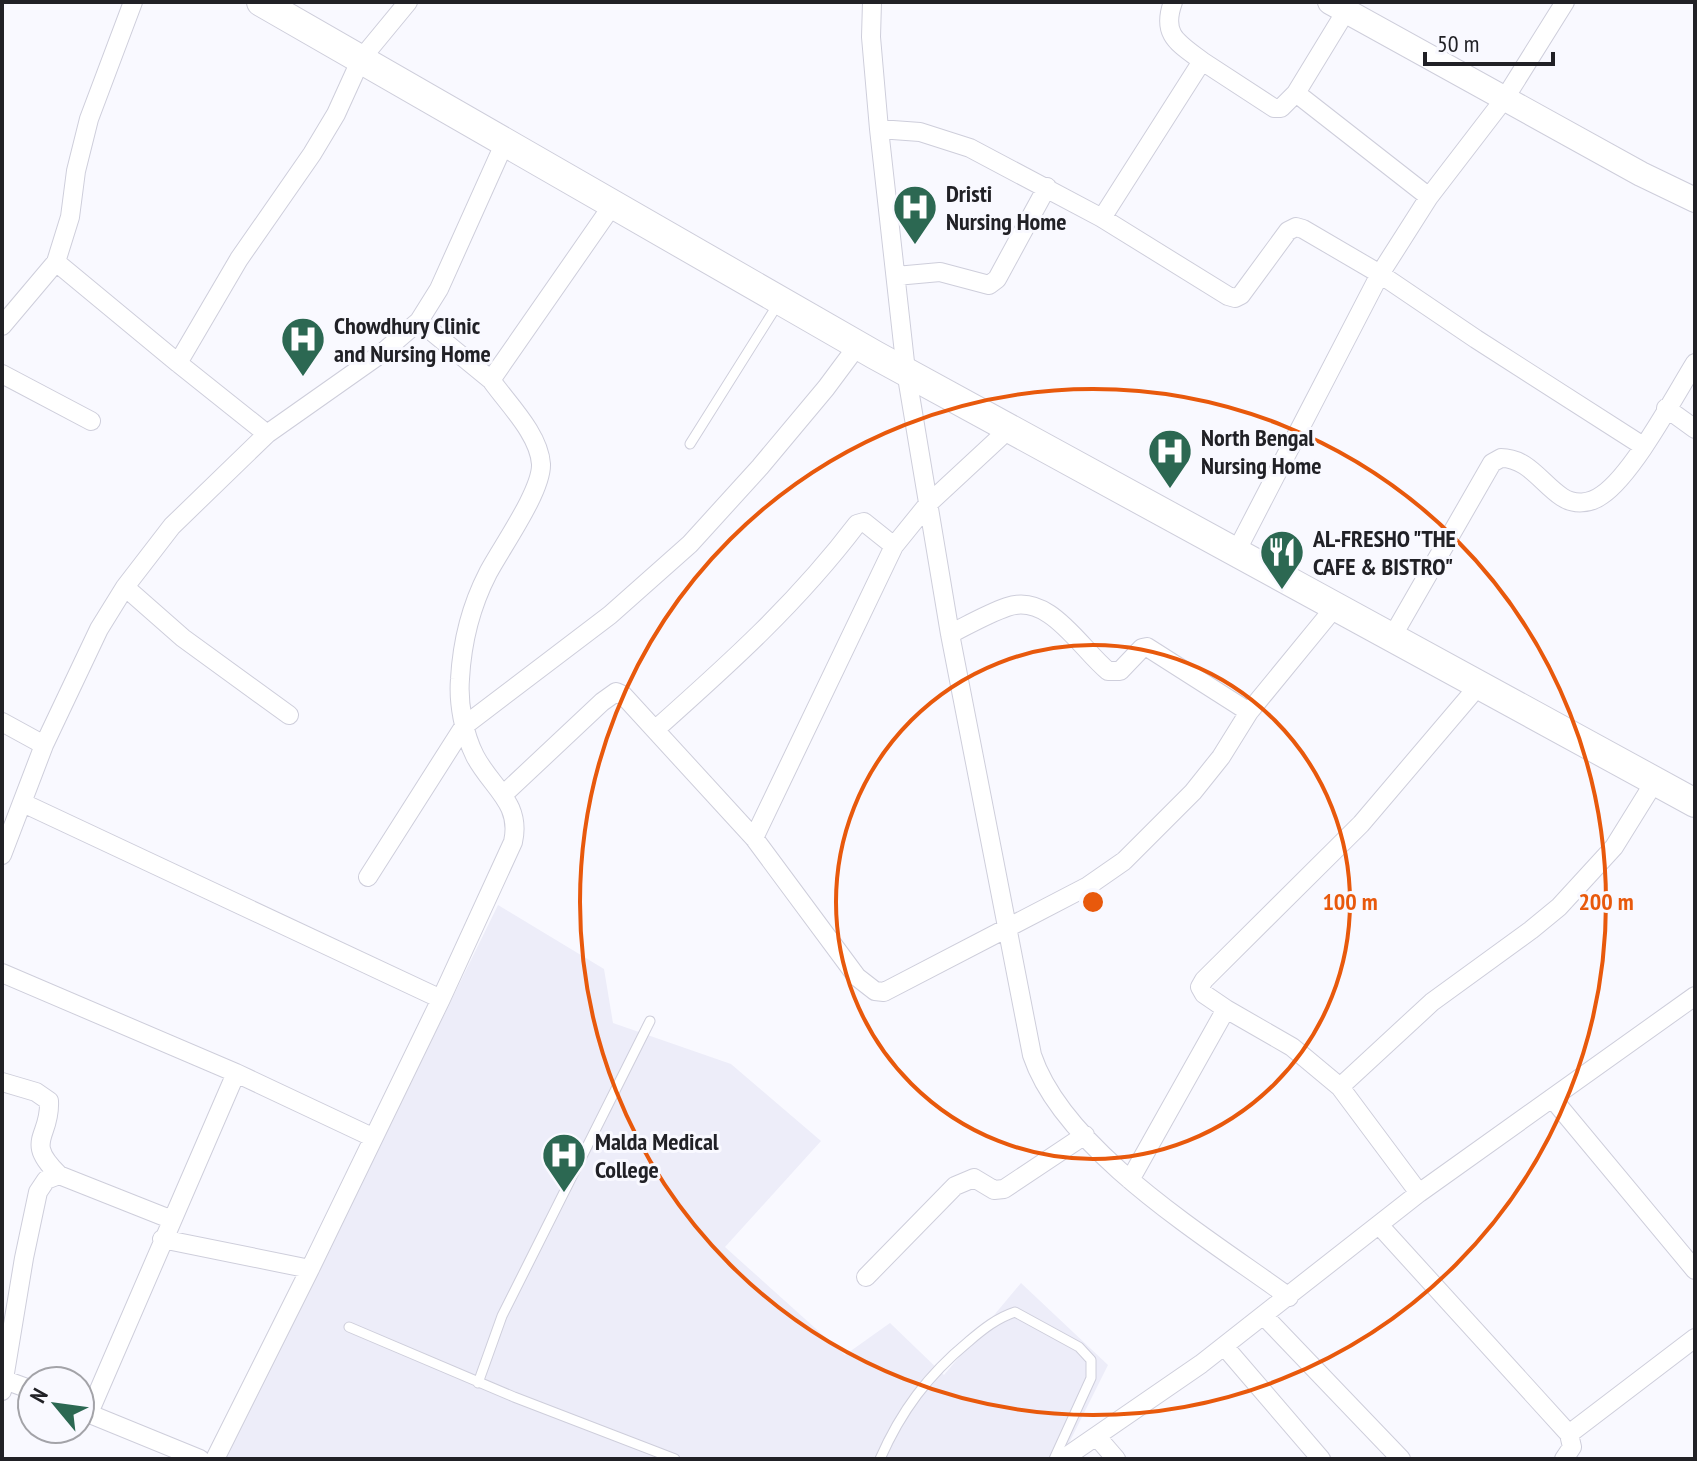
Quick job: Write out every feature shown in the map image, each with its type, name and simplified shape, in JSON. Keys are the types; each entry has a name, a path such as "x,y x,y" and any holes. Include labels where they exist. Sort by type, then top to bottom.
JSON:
{"main road":[{"path":"261,2 858,345 1695,803"}],"street":[{"path":"2,326 56,262 70,217 76,171 89,119 133,2"},
{"path":"178,363 239,259 312,154 336,114 361,59 408,2"},
{"path":"872,2 871,37 879,129 906,371 980,800 1038,1074 1052,1097 1130,1180 1289,1297"},
{"path":"1173,2 1168,26 1175,40 1274,108 1281,108 1296,93 1338,6 1641,174 1695,200"},
{"path":"1236,552 1380,274 1429,197 1505,98 1565,2"},
{"path":"1102,218 1202,61"},
{"path":"1296,93 1429,197"},
{"path":"879,129 920,132 970,148 1102,218 1235,298 1241,295 1288,231 1296,227 1380,274 1643,446"},
{"path":"2,855 44,745 99,629 125,587 172,526 267,434 382,353 419,321 439,289 505,142"},
{"path":"896,276 940,272 989,285 997,279 1047,187"},
{"path":"491,380 614,203"},
{"path":"56,262 267,434"},
{"path":"215,1459 441,999 513,842 516,826 512,810 475,757 464,726 459,682 465,632 486,576 532,497 541,465 532,438 491,380 419,321"},
{"path":"368,877 464,726 610,615 690,544 770,456 858,345"},
{"path":"1392,637 1492,463 1501,458 1510,458 1528,467 1560,496 1570,501 1590,502 1609,489 1643,446 1695,363"},
{"path":"2,374 91,421"},
{"path":"1666,408 1695,429"},
{"path":"754,838 894,546 928,504 1010,428"},
{"path":"656,729 774,622 827,564 857,524 870,524 894,546"},
{"path":"125,587 183,638 289,715"},
{"path":"950,634 1009,606 1024,604 1040,608 1054,617 1108,671 1120,671 1142,648 1147,647 1249,712"},
{"path":"503,795 609,695 616,692 623,695 754,838 857,977 875,991 884,992 1088,886 1124,861 1193,792 1221,757 1249,712 1335,607"},
{"path":"1419,1193 1340,1087 1292,1047 1226,1009 1204,994 1200,987 1361,824 1480,684"},
{"path":"2,722 44,745"},
{"path":"1340,1087 1432,1002 1559,907 1614,847 1655,781"},
{"path":"23,803 441,999"},
{"path":"2,973 236,1073 372,1137"},
{"path":"1063,1459 1224,1346 1419,1193 1695,996"},
{"path":"1130,1180 1226,1009"},
{"path":"96,1385 236,1073"},
{"path":"2,1082 36,1092 49,1101 40,1142 41,1153 59,1175 170,1219"},
{"path":"1552,1098 1695,1270"},
{"path":"866,1277 955,1186 974,1178 994,1190 1004,1189 1085,1135"},
{"path":"3,1383 38,1192 46,1180 59,1175"},
{"path":"1379,1225 1569,1434 1572,1447 1564,1459"},
{"path":"162,1239 310,1269"},
{"path":"1264,1316 1401,1459"},
{"path":"1569,1434 1695,1338"},
{"path":"1224,1346 1321,1459"},
{"path":"96,1416 200,1459"},
{"path":"1097,1437 1116,1459"}],"lane":[{"path":"690,444 780,301"},
{"path":"478,1383 502,1316 650,1021"},
{"path":"880,1459 894,1426 915,1394 934,1373 986,1327 1015,1312 1079,1347 1091,1360 1091,1378 1054,1459"},
{"path":"349,1327 478,1383 675,1459"}],"shaded area":[{"name":"Malda Medical College","path":"498,905 604,969 613,1023 731,1064 821,1141 725,1247 845,1355 890,1323 944,1375 1021,1283 1108,1365 1061,1459 226,1459"}],"place":[{"name":"Dristi Nursing Home","path":"915,246"},
{"name":"Chowdhury Clinic and Nursing Home","path":"303,378"},
{"name":"North Bengal Nursing Home","path":"1170,490"},
{"name":"AL-FRESHO \"THE CAFE & BISTRO\"","path":"1282,591"},
{"name":"Malda Medical College","path":"564,1194"}]}
